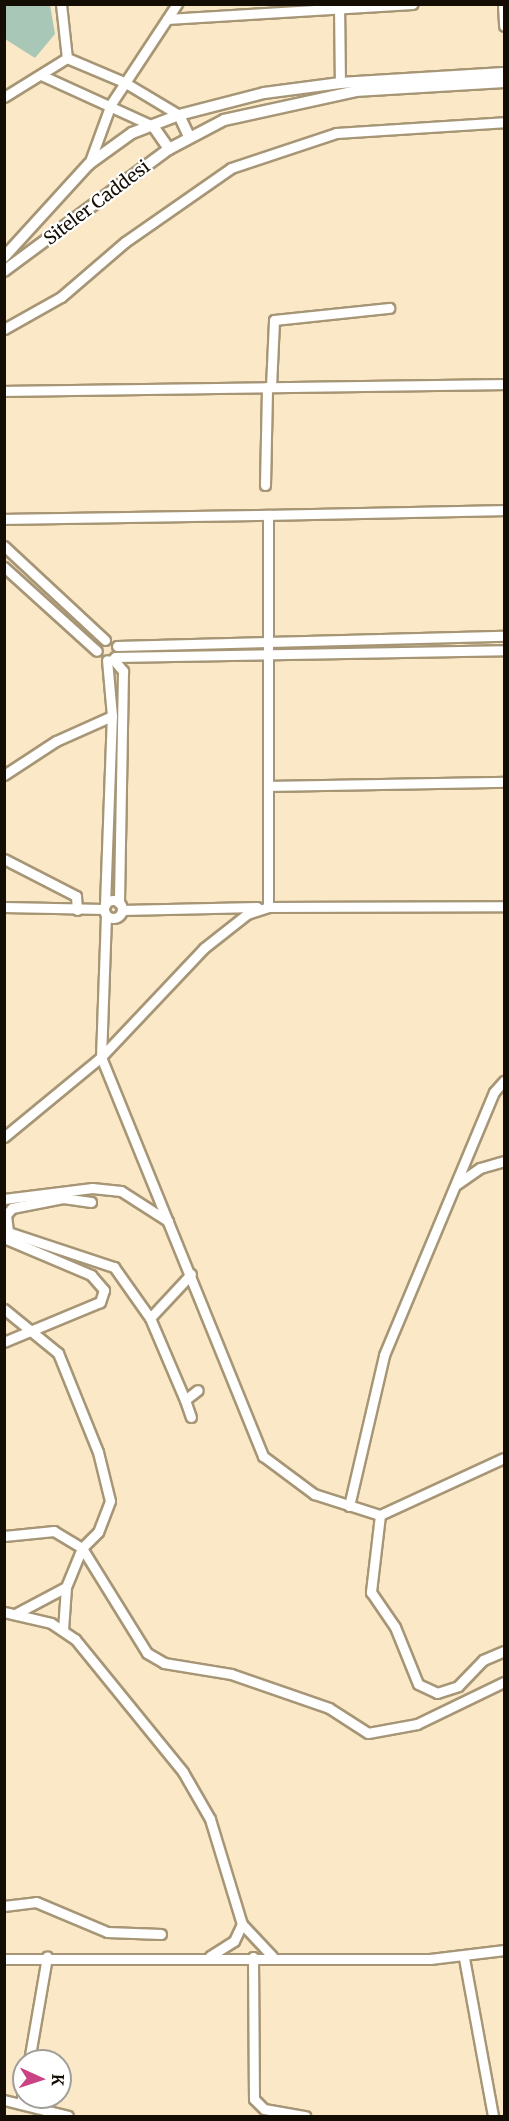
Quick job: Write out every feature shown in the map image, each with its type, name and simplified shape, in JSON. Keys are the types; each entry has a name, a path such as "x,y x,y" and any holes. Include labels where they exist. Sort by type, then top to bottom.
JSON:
{"main road":[{"name":"Siteler Caddesi","path":"4,257 89,164 132,133 179,115 264,93 340,83 504,73"},
{"name":"Siteler Caddesi","path":"4,271 169,149 189,136 224,120 356,91 504,82"},
{"path":"179,115 189,136"},
{"path":"153,126 169,149"}],"street":[{"path":"61,4 67,58"},
{"path":"89,164 111,104 177,4"},
{"path":"167,19 413,4"},
{"path":"503,4 504,27"},
{"path":"339,7 340,83"},
{"path":"4,97 67,58"},
{"path":"67,58 124,82 179,115"},
{"path":"40,75 111,104 153,126"},
{"path":"4,329 61,297 125,242 231,168 336,133 504,122"},
{"path":"265,485 274,320 389,308"},
{"path":"4,391 504,384"},
{"path":"4,519 504,510"},
{"path":"268,515 271,786 268,907"},
{"path":"4,546 105,640 117,646 269,638 504,636"},
{"path":"4,567 97,651 112,659 123,671 120,906 117,917 105,910"},
{"path":"97,651 105,640"},
{"path":"117,646 112,659 101,1057 263,1456 314,1494 380,1515 504,1458"},
{"path":"112,659 269,652 504,650"},
{"path":"4,775 56,741 112,716"},
{"path":"271,786 504,782"},
{"path":"4,859 76,896 77,910"},
{"path":"4,907 105,910 120,906 504,906"},
{"path":"4,1137 101,1057 204,948 247,914 268,907"},
{"path":"349,1506 384,1355 494,1092 504,1081"},
{"path":"455,1186 480,1167 504,1161"},
{"path":"4,1199 92,1188 121,1191 168,1221"},
{"path":"91,1202 44,1201 12,1208 5,1215 8,1232 114,1267 150,1318 191,1417"},
{"path":"4,1238 91,1275 104,1290 100,1302 29,1329 4,1342"},
{"path":"150,1318 191,1274"},
{"path":"4,1309 58,1353 74,1386 110,1501 99,1532 81,1548 66,1587 63,1630"},
{"path":"185,1400 198,1390"},
{"path":"380,1515 371,1592 394,1627 418,1684 437,1693 458,1686 483,1660 504,1652"},
{"path":"4,1536 37,1528 54,1531 81,1548 147,1653 164,1663 231,1674 329,1708 368,1733 417,1724 504,1682"},
{"path":"17,1613 66,1587"},
{"path":"4,1612 17,1613 63,1630 86,1650 197,1794 224,1855 242,1924 272,1956"},
{"path":"4,1906 36,1902 107,1932 161,1934"},
{"path":"209,1957 234,1941 242,1924"},
{"path":"4,1959 272,1956 464,1958 504,1950"},
{"path":"30,2049 47,1957"},
{"path":"253,1957 254,2099 264,2109 305,2116"},
{"path":"464,1958 493,2116"},
{"path":"41,2109 68,2116"}],"green space":[{"path":"5,4 50,5 55,34 35,58 5,39"}]}
